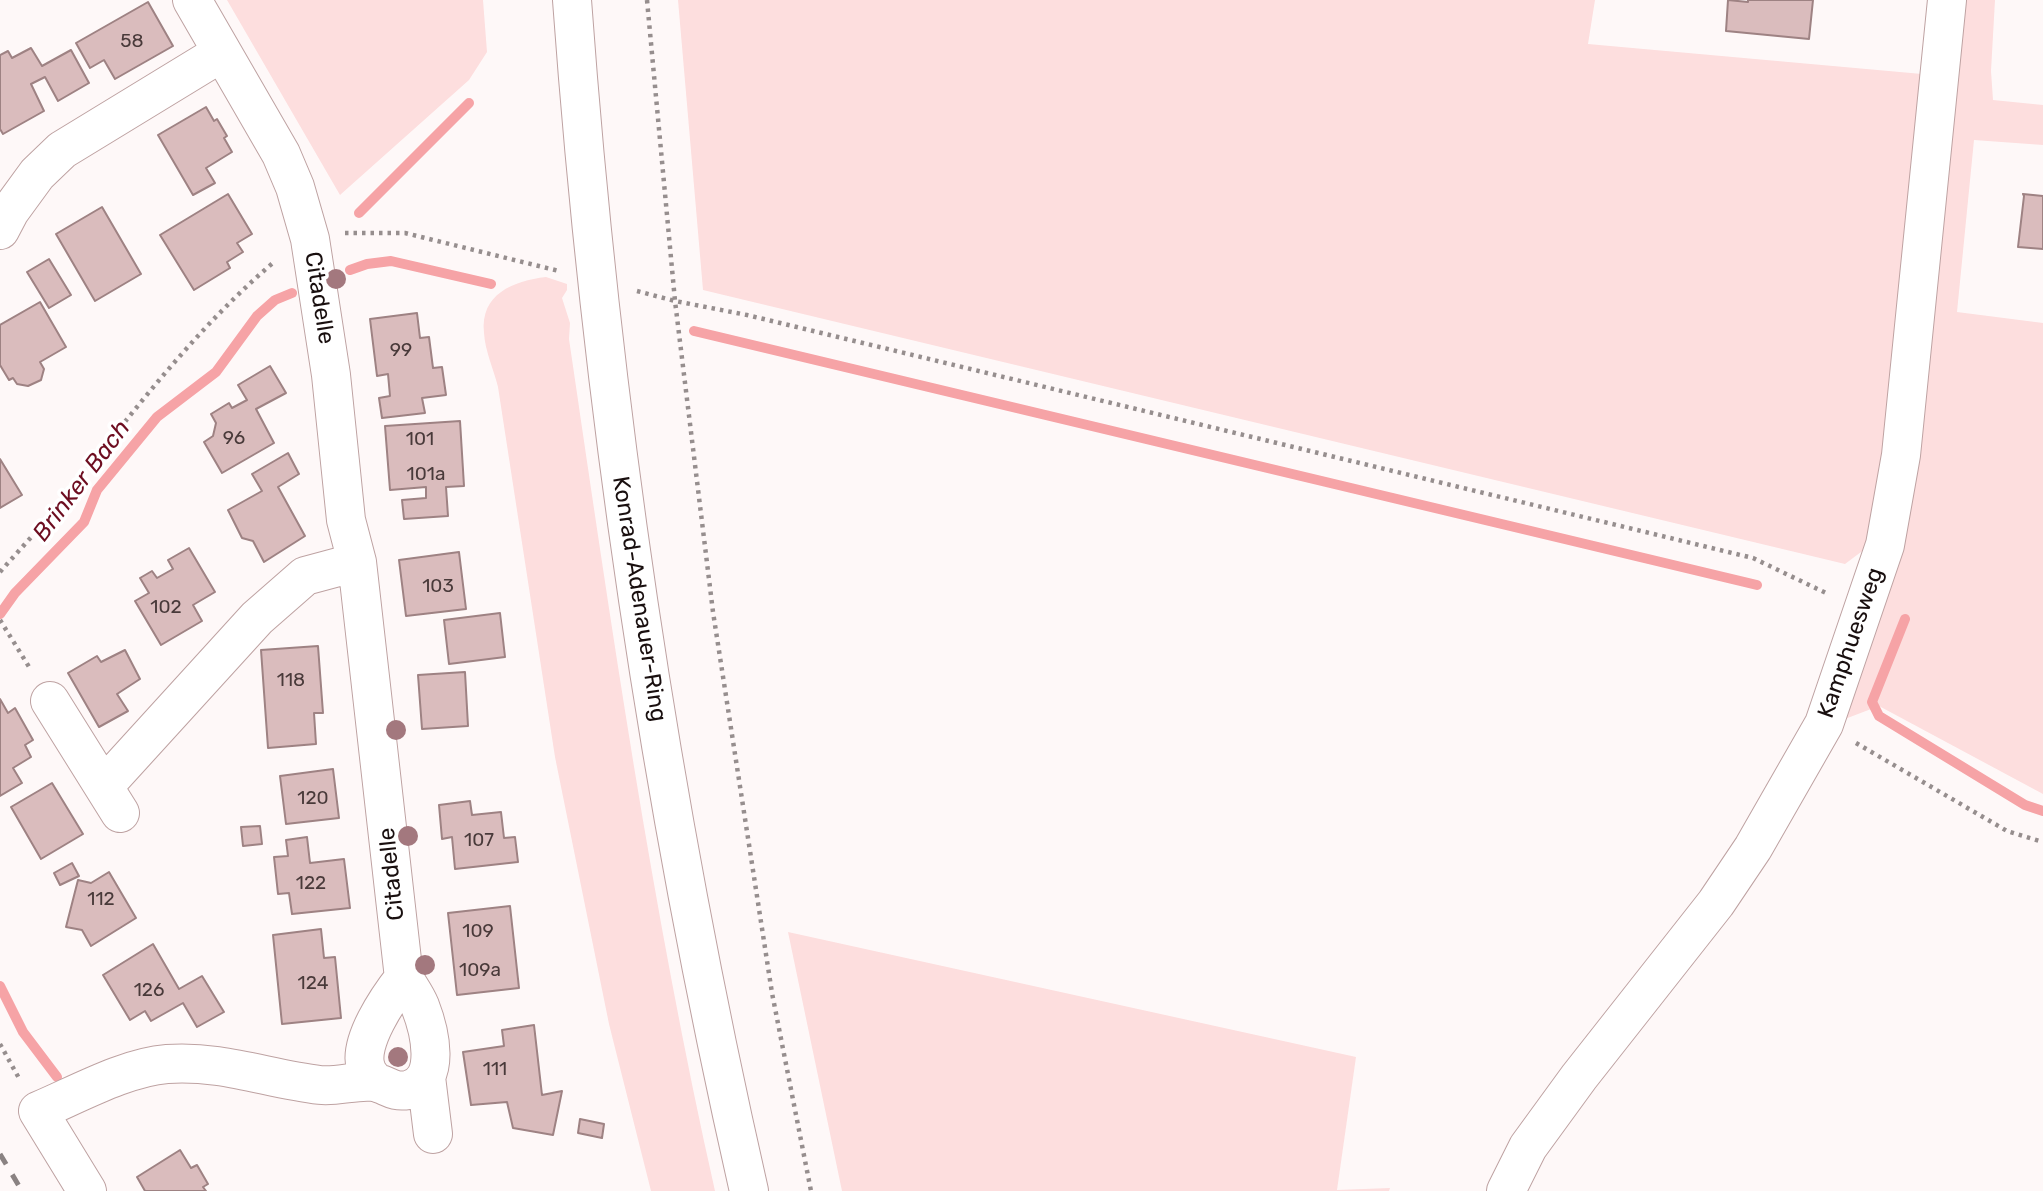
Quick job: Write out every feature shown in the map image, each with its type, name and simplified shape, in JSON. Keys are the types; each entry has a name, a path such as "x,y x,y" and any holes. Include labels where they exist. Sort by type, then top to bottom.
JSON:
{"street":[{"name":"Citadelle","path":"192,0 281,154 295,187 310,239 331,375 346,520 357,562 404,978 419,1004 430,1041 431,1057 426,1077 433,1134"},
{"name":"Konrad-Adenauer-Ring","path":"572,0 602,321 617,452 647,664 705,984 749,1191"},
{"name":"Kamphuesweg","path":"1506,1191 1528,1147 1579,1077 1716,903 1753,848 1824,724 1885,545 1901,455 1947,0"},
{"path":"0,230 10,211 37,174 62,150 222,53"},
{"path":"50,701 112,800 257,618 305,576 357,562"},
{"path":"374,1082 366,1070 365,1051 375,1023 389,997 404,978"},
{"path":"87,1191 38,1111 122,1074 165,1064 209,1063 322,1086 374,1082 391,1090 407,1090 418,1086 426,1077"}],"path":[{"path":"647,0 674,301 713,612 772,993 811,1191"},
{"path":"0,572 187,348 251,281 298,244 310,239 348,233 405,233 564,272"},
{"path":"630,289 674,301 761,318 1753,558 1863,611"},
{"path":"0,620 50,701"},
{"path":"1824,724 2007,831 2043,842"}],"shaded area":[{"path":"227,0 483,0 487,52 469,80 340,195"},
{"path":"678,0 1595,0 1588,44 1922,74 1890,415 1869,546 1845,564 703,290"},
{"path":"1964,0 1995,0 1991,71 1993,100 2043,105 2043,145 1974,140 1957,312 2043,323 2043,794 1879,706 1837,722"},
{"path":"546,277 567,284 562,298 570,323 569,339 634,767 692,1085 715,1191 651,1191 609,1024 555,757 498,387 484,333 487,308 493,299 511,286"},
{"path":"788,932 1356,1057 1337,1190 1390,1188 1389,1191 842,1191"}],"building":[{"path":"1728,0 1813,0 1809,39 1726,31"},
{"path":"148,2 173,46 115,79 104,60 90,68 76,43"},
{"path":"31,48 42,66 71,50 89,83 58,101 45,77 31,84 44,111 3,134 0,129 0,55 8,51 12,58"},
{"path":"206,107 227,136 224,138 232,152 206,168 215,183 193,195 158,135"},
{"path":"228,194 252,234 237,243 243,252 227,262 230,268 194,290 160,235"},
{"path":"2023,194 2043,196 2043,249 2018,247"},
{"path":"102,207 141,274 95,301 56,234"},
{"path":"49,259 71,295 49,308 27,272"},
{"path":"40,302 66,347 40,362 44,369 41,380 28,386 17,384 13,378 9,380 0,365 0,325"},
{"path":"417,313 420,338 429,337 433,368 442,367 446,395 422,398 425,413 382,418 379,398 390,396 388,374 377,376 370,319"},
{"path":"270,366 286,393 256,409 274,443 222,473 204,442 213,436 216,423 211,414 229,403 232,408 247,400 238,385"},
{"path":"460,421 464,486 446,487 448,516 404,519 402,500 426,498 426,487 390,490 385,426"},
{"path":"288,453 299,474 278,487 305,536 264,562 253,541 242,538 228,510 262,491 252,474"},
{"path":"0,459 22,495 0,508"},
{"path":"189,548 215,592 193,605 202,621 161,645 135,601 149,593 140,578 152,571 157,578 173,569 168,560"},
{"path":"459,552 466,609 406,616 399,560"},
{"path":"500,613 505,657 449,664 444,620"},
{"path":"318,646 323,713 314,713 316,744 268,748 261,650"},
{"path":"125,650 140,679 117,694 128,711 99,727 68,673 97,656 101,662"},
{"path":"465,672 468,726 422,729 418,675"},
{"path":"0,699 8,713 15,708 33,740 25,745 31,757 13,768 22,783 0,796"},
{"path":"333,769 339,818 286,824 280,776"},
{"path":"52,783 83,834 41,859 11,807"},
{"path":"470,801 472,815 501,812 504,838 515,837 518,862 455,869 452,837 442,839 439,805"},
{"path":"260,826 262,844 243,846 241,827"},
{"path":"307,837 310,863 344,859 350,908 292,914 289,893 278,894 274,857 288,856 286,840"},
{"path":"72,863 79,876 60,885 54,873"},
{"path":"109,872 136,918 91,946 82,930 66,927 78,880 91,883"},
{"path":"510,906 519,988 457,995 448,913"},
{"path":"321,929 324,958 335,957 341,1018 282,1024 273,935"},
{"path":"153,944 179,989 202,976 224,1012 197,1027 183,1003 151,1021 145,1011 130,1020 103,975"},
{"path":"534,1025 542,1095 562,1091 553,1135 513,1128 507,1102 471,1105 463,1052 504,1046 502,1030"},
{"path":"580,1119 604,1124 602,1138 578,1133"},
{"path":"180,1150 191,1168 197,1165 208,1184 203,1187 206,1191 145,1191 137,1177"}],"waterway":[{"name":"Brinker Bach","path":"359,213 469,103"},
{"path":"350,270 367,264 391,261 491,284"},
{"name":"Brinker Bach","path":"0,614 15,593 84,522 97,490 157,417 216,372 257,316 275,300 292,293"},
{"path":"694,331 1757,585"},
{"path":"1905,619 1872,702 1879,716 2025,805 2043,811"},
{"path":"0,986 23,1032 57,1077"}],"railway":[{"path":"0,1154 22,1191"}]}
